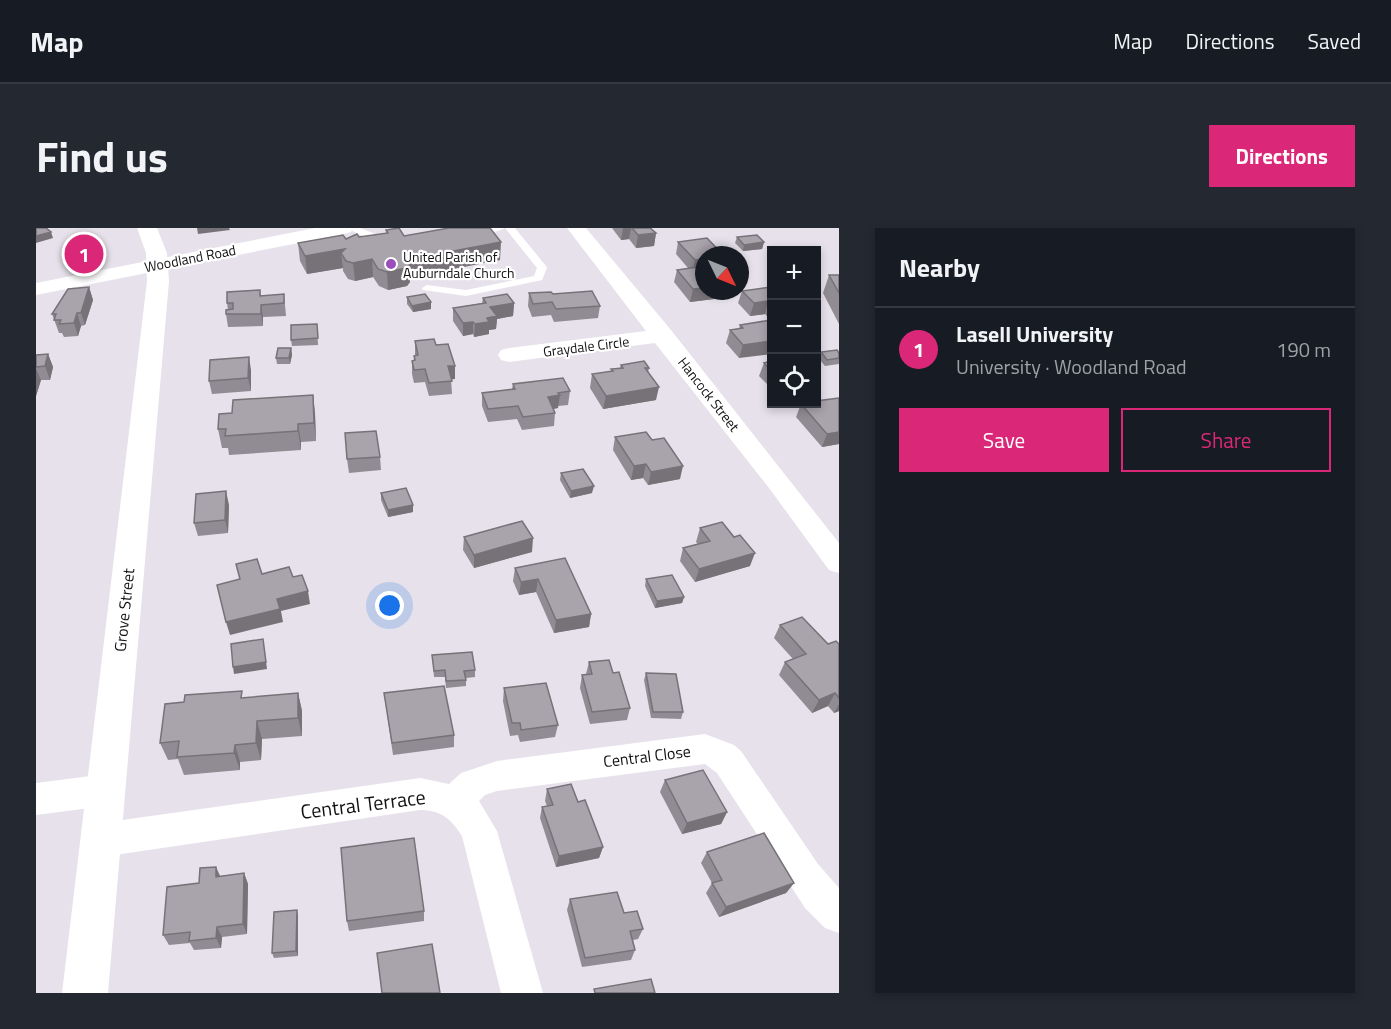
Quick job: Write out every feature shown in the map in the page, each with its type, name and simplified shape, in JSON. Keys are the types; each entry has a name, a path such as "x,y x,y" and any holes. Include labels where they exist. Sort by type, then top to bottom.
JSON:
{"main road":[{"name":"Grove Street","path":"85,993 158,264 155,245 147,228"}],"street":[{"name":"Woodland Road","path":"36,290 344,228"},
{"name":"Hancock Street","path":"576,228 663,335 839,563"},
{"name":"Graydale Circle","path":"509,355 663,335"},
{"name":"Central Close","path":"455,801 473,784 497,776 712,750 729,762 805,877 819,895 839,914"},
{"path":"36,799 106,790"},
{"name":"Central Terrace","path":"101,840 420,794 442,796 455,801"},
{"path":"455,801 465,810 479,831 522,993"}],"lane":[{"path":"352,228 369,236 390,241 401,240"},
{"path":"456,233 500,228"},
{"path":"427,288 466,293 538,278 542,268 510,228"}],"building":[{"path":"36,228 46,228 51,232 36,236"},
{"path":"399,228 404,236 449,228 490,228 501,242 406,260 410,264 406,268 387,272 378,269 372,259 353,263 346,261 341,253 345,249 305,256 298,243 343,235 346,239 357,234 359,237 388,233 386,230"},
{"path":"632,228 650,228 656,233 638,235"},
{"path":"757,235 764,242 744,245 737,237"},
{"path":"707,238 715,246 695,246 695,260 678,242"},
{"path":"695,267 695,289 693,289 677,270"},
{"path":"829,275 839,275 839,293"},
{"path":"89,287 81,313 77,313 74,323 59,324 61,320 54,320 56,314 52,314 68,289"},
{"path":"767,288 767,301 754,303 749,298 749,290"},
{"path":"260,290 260,296 284,294 284,303 261,305 261,314 226,314 226,310 233,309 233,303 227,303 227,292"},
{"path":"592,291 600,306 556,309 552,302 533,304 529,293 551,292 553,294"},
{"path":"425,294 431,302 412,306 407,297"},
{"path":"507,294 514,303 490,307 497,316 487,318 489,322 463,323 453,308 486,303 483,298"},
{"path":"767,321 767,342 743,345 730,330 743,328 740,325"},
{"path":"317,324 318,338 291,340 291,325"},
{"path":"434,339 436,345 448,344 455,366 448,366 452,381 429,383 425,369 414,370 412,361 415,360 414,356 418,355 415,341"},
{"path":"278,348 291,348 289,358 276,358"},
{"path":"837,350 839,358 827,360 821,352"},
{"path":"48,354 45,366 36,367 36,355"},
{"path":"249,357 248,378 209,381 210,360"},
{"path":"644,361 649,368 645,368 659,387 606,396 592,374 613,371 611,369 623,368 621,365"},
{"path":"563,378 570,391 548,397 555,413 523,417 518,406 488,409 482,393 515,389 513,384"},
{"path":"313,395 314,423 298,424 298,431 225,436 226,429 218,429 219,414 232,413 233,400"},
{"path":"839,398 839,432 827,434 804,408 821,408 821,400"},
{"path":"376,431 380,457 347,459 345,433"},
{"path":"646,432 652,440 664,438 683,466 651,472 646,464 634,466 615,437"},
{"path":"583,469 594,486 571,491 561,473"},
{"path":"406,488 413,505 388,510 381,493"},
{"path":"226,491 225,520 194,523 196,494"},
{"path":"522,521 533,538 474,555 464,537"},
{"path":"722,522 734,537 740,535 755,553 699,569 683,548 710,541 700,528"},
{"path":"565,558 591,614 556,620 538,579 521,582 515,568"},
{"path":"257,559 262,574 289,567 293,577 302,575 308,591 277,599 280,609 226,622 217,585 240,579 236,564"},
{"path":"672,575 684,597 657,601 646,579"},
{"path":"802,617 828,644 836,641 839,644 839,698 835,693 819,700 785,662 806,654 780,625"},
{"path":"263,639 266,662 233,667 231,644"},
{"path":"472,652 475,670 464,671 466,680 446,681 445,670 434,671 432,655"},
{"path":"609,660 613,673 619,672 630,708 592,712 582,675 592,674 589,662"},
{"path":"646,673 676,674 683,712 653,712"},
{"path":"546,683 558,725 521,730 520,723 512,723 504,688"},
{"path":"444,686 454,735 392,743 384,693"},
{"path":"242,691 241,698 298,693 298,718 257,721 256,743 235,745 234,753 177,757 179,741 160,743 165,704 184,702 185,695"},
{"path":"703,770 727,812 687,823 665,780"},
{"path":"571,784 578,802 585,800 603,847 559,856 542,807 553,805 547,789"},
{"path":"764,833 794,883 726,907 712,883 722,880 707,852"},
{"path":"414,838 424,911 347,921 341,848"},
{"path":"216,867 216,877 244,873 243,924 217,927 216,938 189,941 190,932 163,935 167,887 199,883 200,868"},
{"path":"617,892 624,913 637,911 643,929 630,931 635,950 585,958 570,899"},
{"path":"297,910 296,951 272,953 274,912"},
{"path":"432,944 440,993 382,993 377,953"},
{"path":"651,979 655,993 595,993 594,989"}],"place":[{"name":"Lasell University","path":"84,254"},
{"name":"United Parish of Auburndale Church","path":"391,264"}]}
